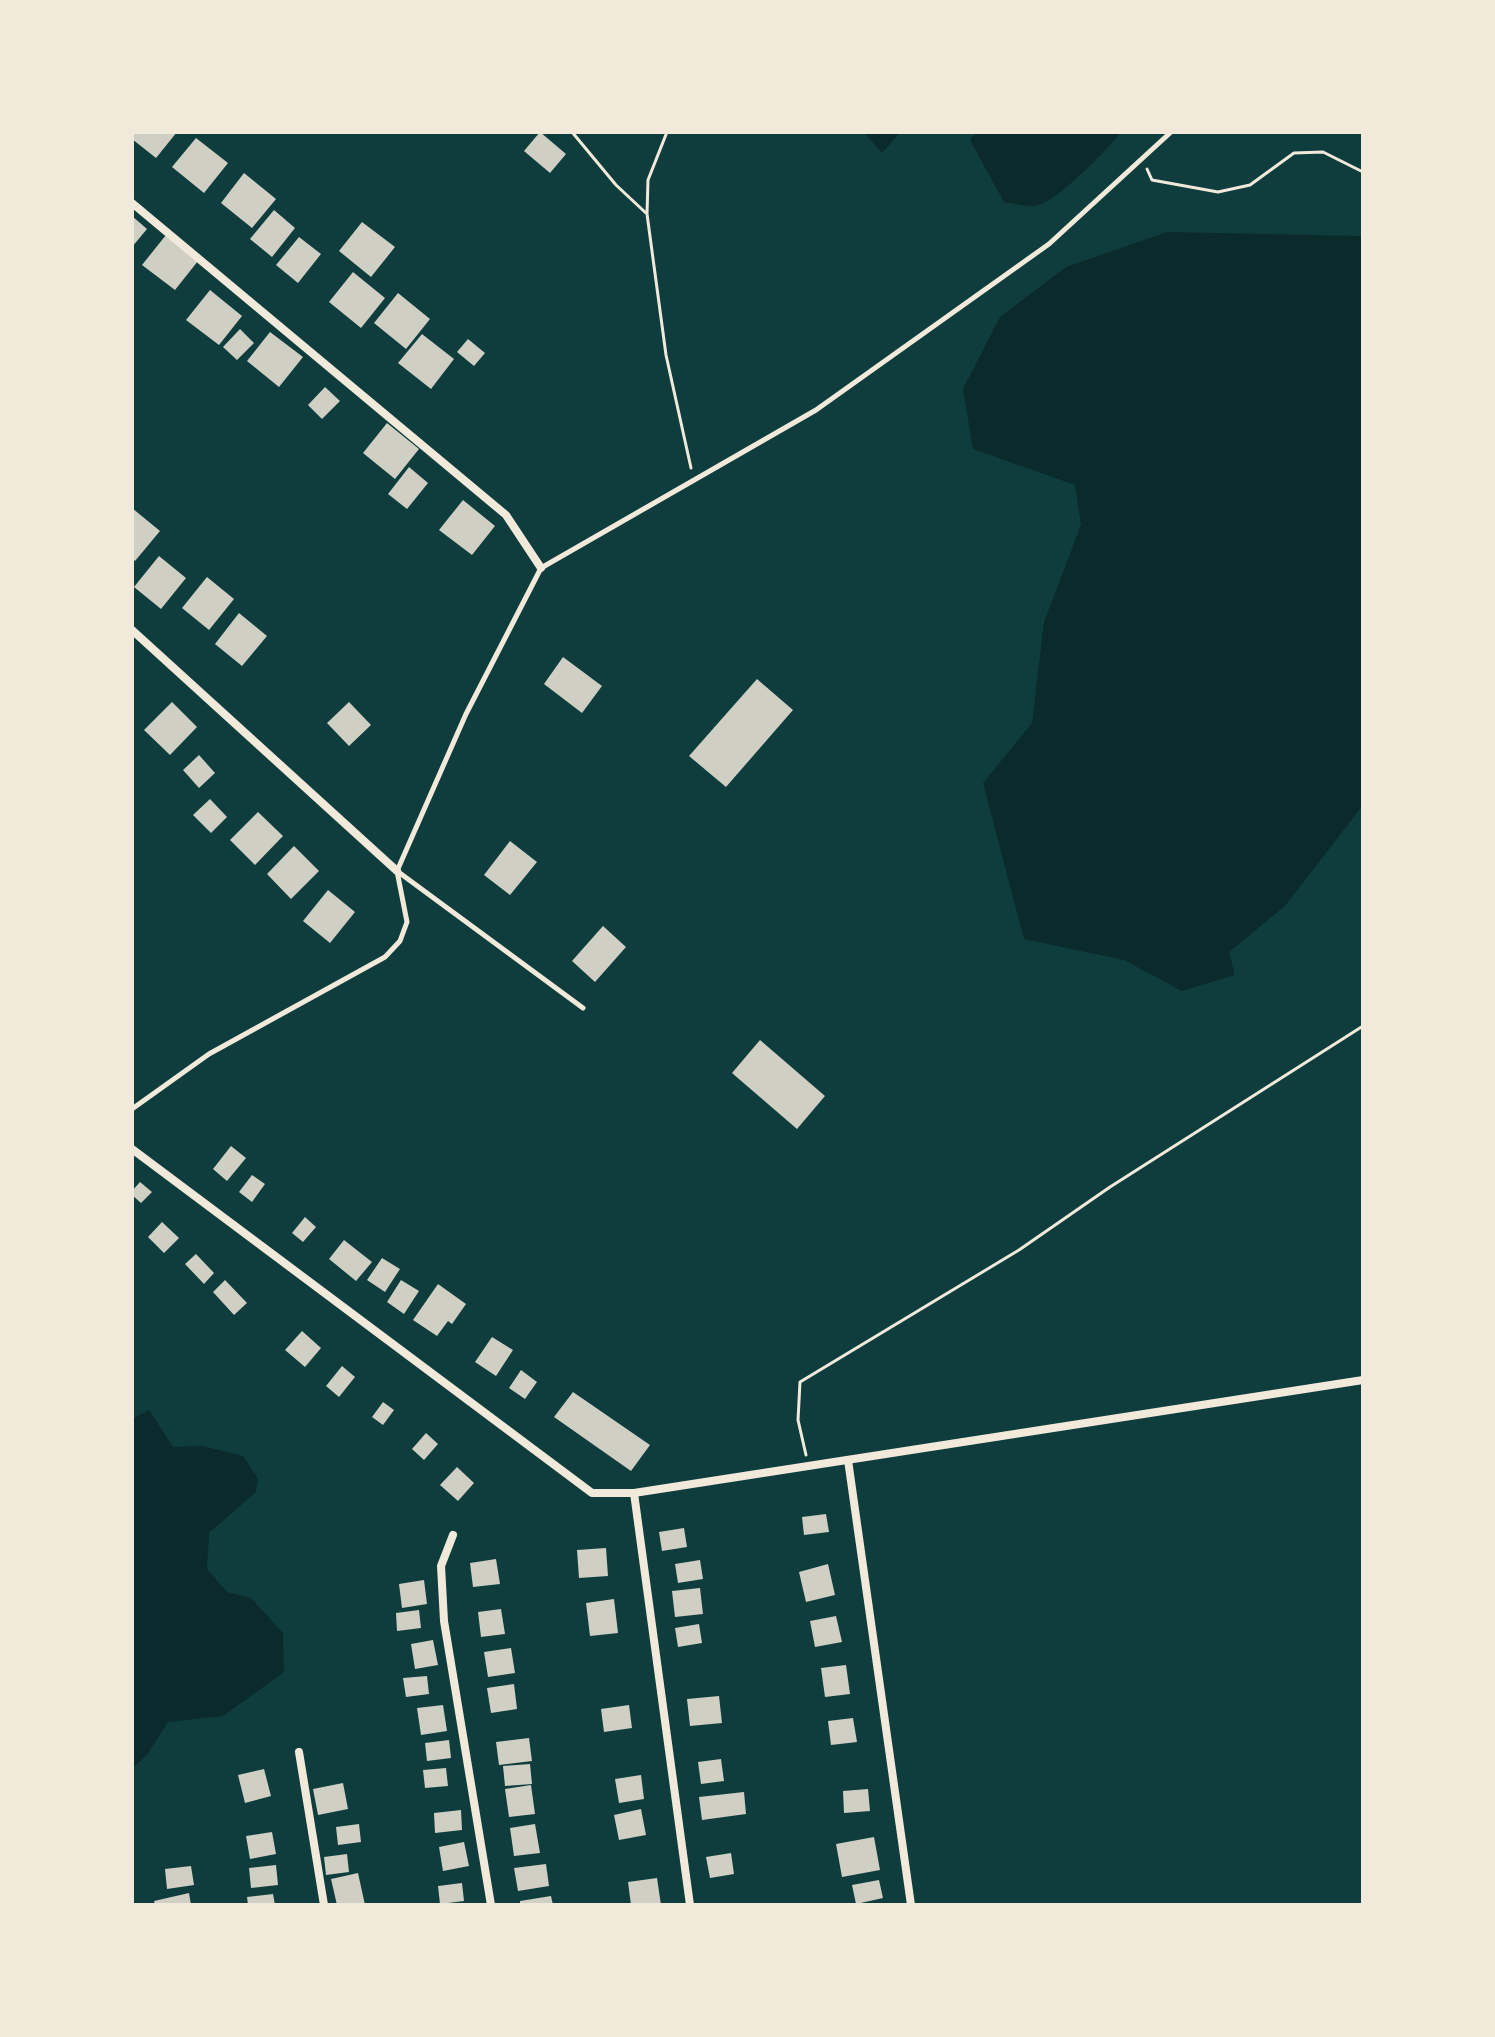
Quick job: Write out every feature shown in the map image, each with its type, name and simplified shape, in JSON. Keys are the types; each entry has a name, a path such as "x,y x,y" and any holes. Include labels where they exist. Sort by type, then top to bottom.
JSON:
{"street":[{"path":"132,203 506,515 541,568"},
{"path":"132,630 397,871"},
{"path":"132,1149 592,1493 634,1493 1363,1380"},
{"path":"848,1460 911,1905"},
{"path":"634,1493 690,1905"},
{"path":"453,1535 441,1566 444,1621 491,1905"},
{"path":"299,1752 324,1905"}],"lane":[{"path":"132,1109 209,1054 385,957 400,941 407,922 397,871 466,714 541,568 816,410 1049,244 1171,132"},
{"path":"397,871 583,1008"}],"path":[{"path":"572,132 616,185 647,214"},
{"path":"667,132 648,180 647,214 666,355 694,480"},
{"path":"1142,158 1152,180 1218,192 1250,185 1294,153 1323,152 1363,172"},
{"path":"809,1466 798,1420 800,1382 1019,1250 1110,1187 1363,1026"}],"water":[{"path":"864,132 901,132 882,153"},
{"path":"976,132 1121,132 1068,186 1044,203 1031,206 1004,202 970,140"},
{"path":"1167,232 1360,236 1363,240 1363,805 1285,906 1229,952 1235,975 1182,991 1124,960 1024,939 983,783 1032,723 1044,622 1081,525 1075,485 973,449 963,389 1000,317 1066,267"},
{"path":"149,1410 173,1447 202,1446 243,1456 258,1479 256,1492 209,1533 207,1569 227,1592 251,1598 283,1633 284,1672 223,1716 168,1722 147,1755 132,1768 132,1419"}],"building":[{"path":"132,132 177,132 156,158 132,139"},
{"path":"540,132 566,154 550,173 524,151"},
{"path":"196,138 228,163 204,193 172,167"},
{"path":"244,173 276,199 252,228 221,203"},
{"path":"274,210 295,228 272,257 250,239"},
{"path":"132,216 147,229 132,247"},
{"path":"362,222 395,247 371,277 339,251"},
{"path":"166,235 198,261 175,290 142,265"},
{"path":"299,237 321,254 298,283 276,265"},
{"path":"353,272 385,298 361,328 329,302"},
{"path":"210,290 242,316 219,345 186,320"},
{"path":"398,293 430,319 406,349 374,323"},
{"path":"240,329 254,343 237,360 223,347"},
{"path":"270,332 303,357 279,387 247,361"},
{"path":"422,334 454,359 431,389 398,363"},
{"path":"468,339 485,353 474,366 457,352"},
{"path":"325,387 340,401 322,419 308,405"},
{"path":"387,423 419,449 395,479 363,453"},
{"path":"409,467 428,483 407,509 388,494"},
{"path":"463,500 495,526 472,555 439,530"},
{"path":"132,508 160,531 135,561 132,558"},
{"path":"159,556 186,578 161,609 134,587"},
{"path":"207,577 234,599 209,630 182,608"},
{"path":"239,613 267,636 242,666 215,644"},
{"path":"563,657 602,686 582,713 544,684"},
{"path":"757,679 793,710 726,787 689,756"},
{"path":"172,702 197,727 170,755 144,730"},
{"path":"349,702 371,725 349,746 327,723"},
{"path":"199,755 215,773 199,788 183,770"},
{"path":"210,799 227,817 211,833 193,815"},
{"path":"258,812 283,836 255,865 230,840"},
{"path":"510,841 537,862 510,895 484,875"},
{"path":"294,846 319,871 291,899 267,874"},
{"path":"328,890 355,912 330,943 303,921"},
{"path":"603,926 626,947 595,982 572,961"},
{"path":"760,1040 825,1096 797,1129 732,1073"},
{"path":"231,1146 246,1158 227,1181 213,1169"},
{"path":"252,1175 265,1184 252,1202 239,1192"},
{"path":"140,1182 152,1192 141,1203 132,1195"},
{"path":"305,1217 316,1227 303,1242 292,1233"},
{"path":"162,1222 179,1238 164,1253 148,1237"},
{"path":"344,1240 372,1262 356,1281 329,1259"},
{"path":"196,1254 214,1273 204,1284 185,1264"},
{"path":"382,1258 400,1269 385,1292 367,1280"},
{"path":"225,1280 247,1303 234,1315 213,1292"},
{"path":"401,1280 419,1291 404,1314 387,1302"},
{"path":"438,1284 466,1304 452,1324 448,1321 437,1336 413,1320"},
{"path":"302,1331 321,1348 305,1367 285,1350"},
{"path":"492,1337 513,1350 496,1376 475,1362"},
{"path":"342,1366 355,1377 339,1397 326,1386"},
{"path":"521,1370 537,1382 525,1399 509,1388"},
{"path":"573,1392 650,1445 631,1471 554,1417"},
{"path":"383,1402 394,1410 383,1425 372,1417"},
{"path":"426,1433 438,1444 424,1460 412,1449"},
{"path":"457,1467 474,1483 458,1501 440,1485"},
{"path":"826,1514 829,1532 804,1535 802,1517"},
{"path":"684,1528 687,1547 662,1551 659,1532"},
{"path":"606,1548 608,1576 579,1578 577,1550"},
{"path":"496,1559 500,1584 473,1587 470,1563"},
{"path":"700,1560 703,1579 678,1583 675,1564"},
{"path":"828,1564 835,1595 806,1602 799,1572"},
{"path":"424,1580 427,1604 402,1608 399,1584"},
{"path":"700,1588 703,1614 675,1617 672,1591"},
{"path":"614,1599 618,1633 590,1636 586,1603"},
{"path":"501,1609 505,1634 481,1637 478,1612"},
{"path":"419,1610 421,1628 397,1631 396,1613"},
{"path":"836,1616 842,1642 815,1647 810,1621"},
{"path":"699,1624 702,1643 678,1647 675,1628"},
{"path":"433,1640 438,1665 415,1669 411,1644"},
{"path":"511,1648 515,1673 488,1677 484,1652"},
{"path":"846,1665 850,1694 825,1697 821,1668"},
{"path":"427,1676 429,1694 406,1697 403,1678"},
{"path":"514,1684 517,1709 491,1713 487,1688"},
{"path":"719,1696 722,1723 690,1726 687,1699"},
{"path":"443,1705 447,1731 421,1735 417,1708"},
{"path":"629,1705 632,1728 604,1732 601,1709"},
{"path":"853,1718 857,1742 831,1745 828,1721"},
{"path":"529,1738 532,1761 499,1765 496,1742"},
{"path":"449,1740 451,1758 427,1761 425,1743"},
{"path":"721,1759 724,1781 701,1784 698,1762"},
{"path":"530,1764 532,1784 505,1786 503,1766"},
{"path":"446,1768 448,1786 425,1788 423,1770"},
{"path":"264,1769 271,1796 245,1803 238,1775"},
{"path":"641,1775 644,1799 619,1803 615,1779"},
{"path":"343,1783 348,1809 318,1815 313,1789"},
{"path":"531,1785 535,1814 509,1817 505,1789"},
{"path":"868,1789 870,1811 844,1813 843,1791"},
{"path":"744,1792 746,1814 702,1820 699,1797"},
{"path":"641,1809 646,1835 619,1840 614,1815"},
{"path":"461,1810 462,1830 435,1833 434,1813"},
{"path":"359,1824 361,1842 338,1845 336,1827"},
{"path":"535,1824 540,1853 514,1856 510,1828"},
{"path":"272,1832 276,1854 250,1859 246,1836"},
{"path":"874,1837 880,1870 842,1877 836,1844"},
{"path":"464,1842 469,1866 443,1871 439,1847"},
{"path":"731,1853 734,1874 710,1878 706,1857"},
{"path":"347,1854 349,1872 326,1875 324,1857"},
{"path":"546,1864 549,1886 518,1891 514,1868"},
{"path":"276,1865 278,1885 251,1888 249,1868"},
{"path":"191,1866 194,1885 167,1889 165,1869"},
{"path":"358,1873 365,1905 337,1905 331,1879"},
{"path":"657,1878 661,1905 631,1905 628,1882"},
{"path":"879,1880 883,1898 856,1904 852,1885"},
{"path":"462,1883 464,1901 440,1904 438,1886"},
{"path":"189,1893 191,1905 155,1905 154,1901"},
{"path":"273,1894 275,1905 248,1905 247,1897"},
{"path":"551,1896 553,1905 520,1905 520,1901"}]}
